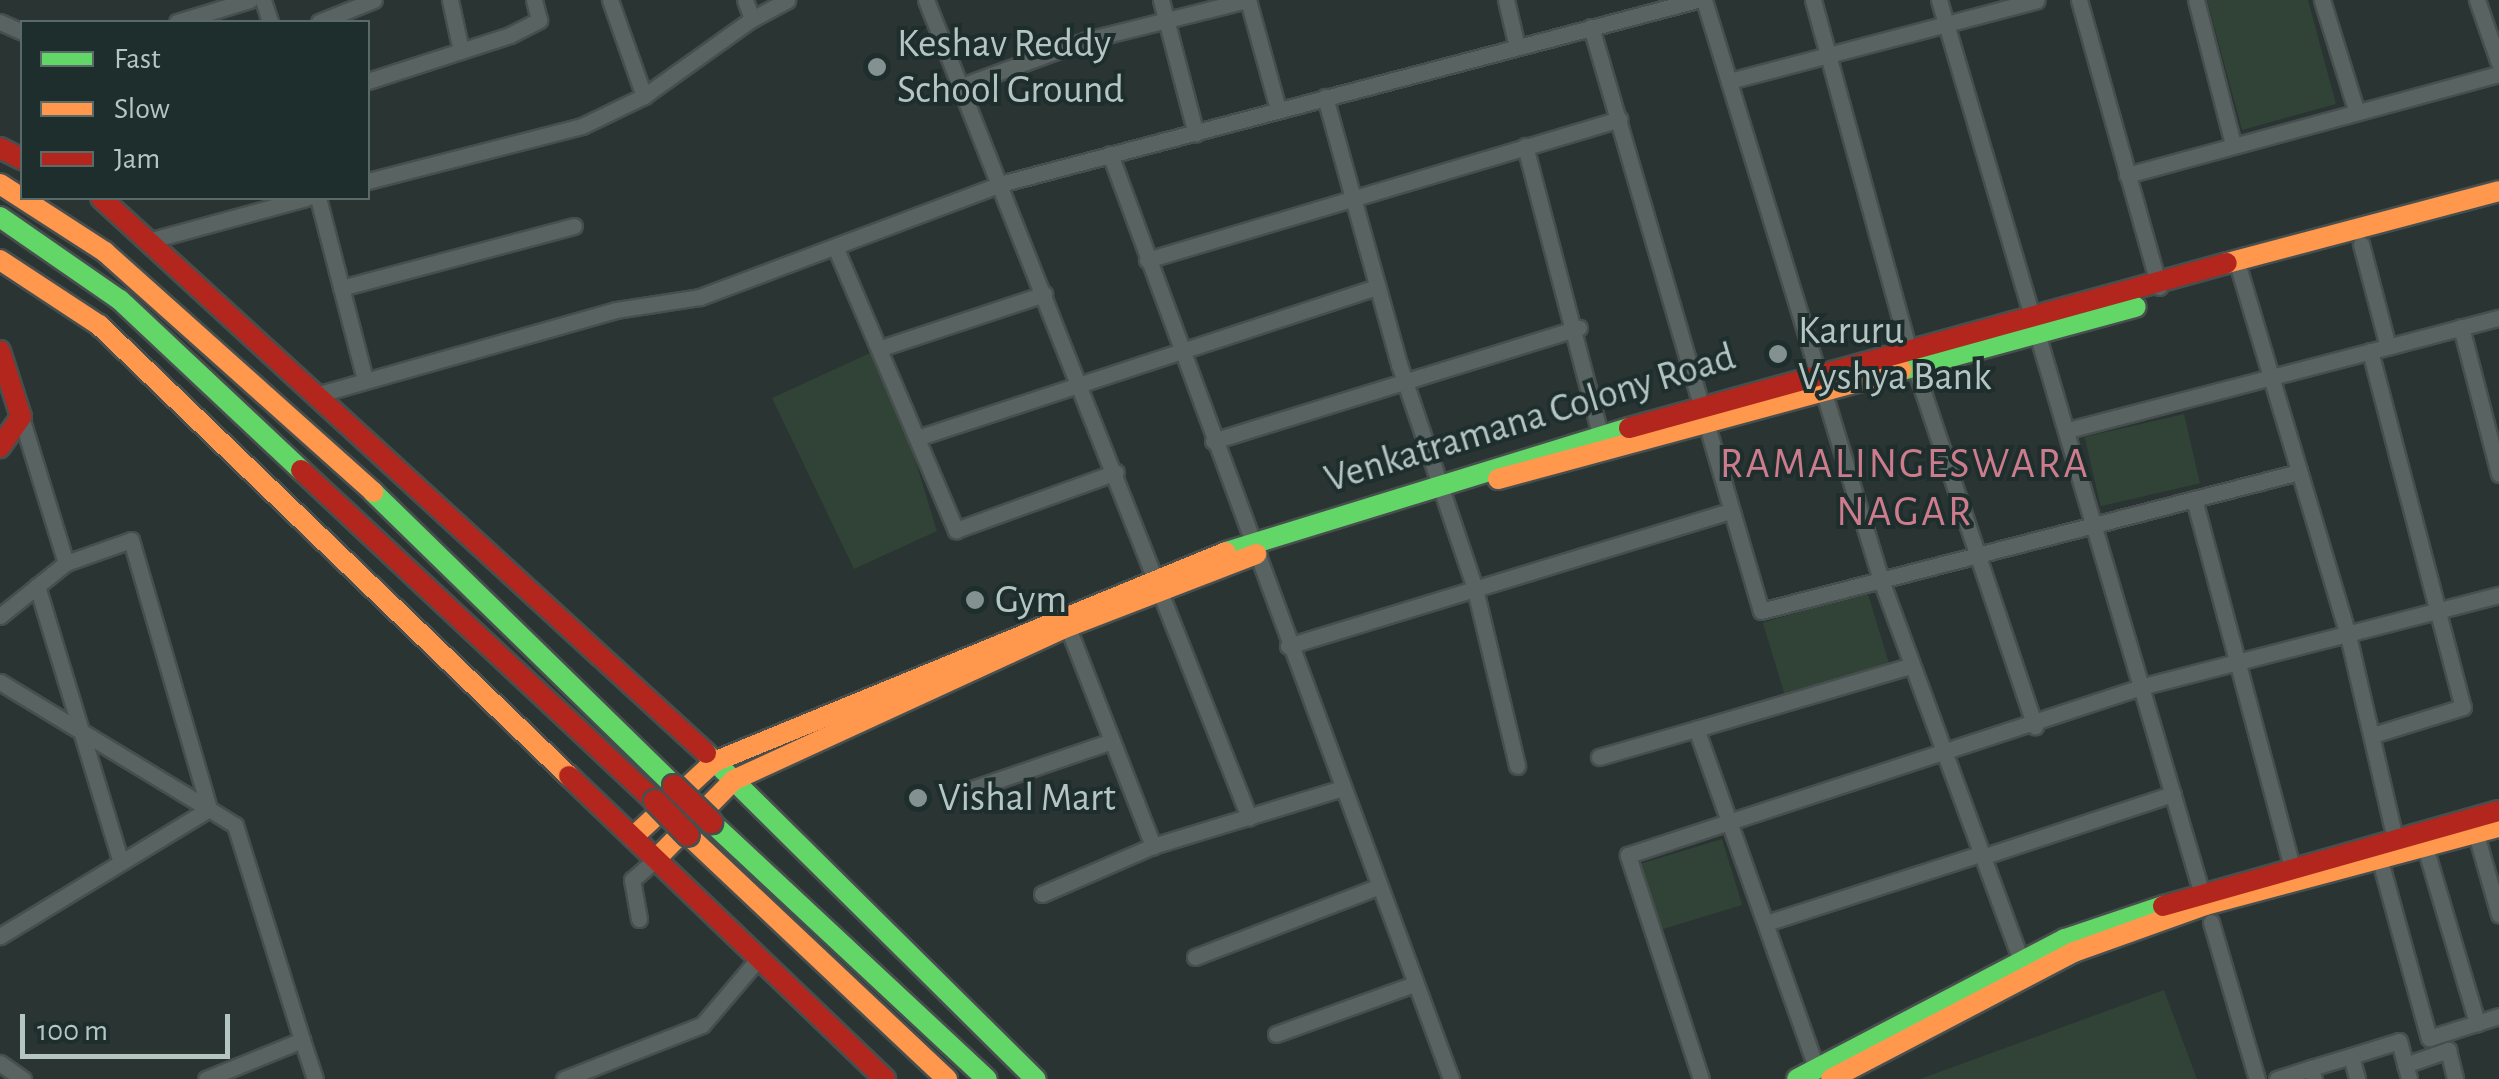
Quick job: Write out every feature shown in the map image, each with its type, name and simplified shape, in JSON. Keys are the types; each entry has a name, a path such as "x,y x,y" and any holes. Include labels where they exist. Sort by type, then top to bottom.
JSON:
{"main road":[{"name":"Venkatramana Colony Road","path":"633,838 714,762 1157,582 1253,548 1600,434 1700,413 1818,379 2034,326 2159,287 2240,273 2499,191"},
{"path":"25,200 105,252 274,396 710,822 987,1079"},
{"path":"102,200 734,780 1036,1079"},
{"path":"2034,326 2361,244 2499,204"},
{"path":"0,217 120,300 947,1079"},
{"path":"1,264 99,325 885,1079"},
{"path":"0,351 20,416 0,447"},
{"path":"1438,490 1700,413"},
{"path":"656,860 734,780 1065,620"},
{"path":"2391,850 2425,847 2474,826 2499,810"},
{"path":"1815,1076 1923,1027 2123,926 2179,906 2206,906 2292,871 2391,850 2474,826 2499,827"}],"street":[{"path":"185,20 250,0"},
{"path":"324,20 374,0"},
{"path":"450,0 460,51"},
{"path":"370,81 539,20 534,0"},
{"path":"610,0 644,96"},
{"path":"745,0 752,20"},
{"path":"370,180 582,126 644,96 787,0"},
{"path":"926,0 1083,384 1249,817"},
{"path":"1161,0 1196,134"},
{"path":"961,86 1167,20 1248,0 1278,109"},
{"path":"1506,0 1517,47"},
{"path":"316,395 616,310 700,298 1000,184 1701,0 1881,580 1940,755 2026,972"},
{"path":"1813,0 1912,357 2035,726"},
{"path":"1939,0 2257,1079"},
{"path":"1729,82 2037,0"},
{"path":"2079,0 2159,287"},
{"path":"2196,0 2233,144"},
{"path":"2322,0 2356,110"},
{"path":"2477,0 2499,62"},
{"path":"1591,28 1700,413 1761,611 2299,472"},
{"path":"2126,175 2499,74"},
{"path":"1325,96 1404,380 1438,490 1474,584 1517,766"},
{"path":"1147,260 1619,118"},
{"path":"1525,146 1579,328 1600,434"},
{"path":"1110,154 1340,788 1451,1079"},
{"path":"148,240 298,200"},
{"path":"319,200 365,380"},
{"path":"341,288 574,226"},
{"path":"2361,244 2388,347"},
{"path":"836,249 920,437 940,510 956,530 1116,472"},
{"path":"2240,273 2373,735 2391,850 2429,1038 2499,1016"},
{"path":"920,437 1083,384 1182,346 1378,287"},
{"path":"881,348 1044,294"},
{"path":"2068,430 2499,318"},
{"path":"1213,441 1579,328"},
{"path":"2461,328 2499,474"},
{"path":"2370,351 2463,708 2373,735"},
{"path":"20,416 66,563"},
{"path":"2194,499 2292,871"},
{"path":"1288,646 1474,584 1730,510"},
{"path":"0,616 66,563 131,540 209,809"},
{"path":"37,586 121,862"},
{"path":"1701,1079 1628,855 2035,726 2144,686 2346,631 2499,595"},
{"path":"1065,620 1153,846"},
{"path":"1599,757 1910,666"},
{"path":"0,682 236,825 315,1079"},
{"path":"1696,729 1766,923 1815,1076"},
{"path":"966,791 1112,741"},
{"path":"1042,894 1153,846 1340,788"},
{"path":"1766,923 2173,794"},
{"path":"0,936 209,809"},
{"path":"2474,826 2499,915"},
{"path":"2425,847 2476,1023"},
{"path":"639,920 632,880 656,860"},
{"path":"1195,957 1377,887"},
{"path":"564,1079 588,1074 702,1025 760,958"},
{"path":"1276,1034 1414,984"},
{"path":"206,1079 302,1040"},
{"path":"2276,1079 2312,1074 2398,1041 2407,1072 2448,1050 2454,1079"},
{"path":"2351,1056 2357,1079"},
{"path":"0,1063 23,1079"}],"green space":[{"path":"2207,0 2308,0 2336,104 2242,130"},
{"path":"881,348 937,531 854,569 772,398"},
{"path":"2184,414 2200,483 2101,506 2085,437"},
{"path":"1867,591 1890,665 1785,697 1763,623"},
{"path":"1722,839 1742,905 1661,930 1641,864"},
{"path":"2164,990 2197,1079 1920,1079"}],"traffic: fast":[{"path":"0,217 120,300 301,470"},
{"path":"1902,370 2136,307"},
{"path":"1226,552 1629,428"},
{"path":"373,492 674,786"},
{"path":"706,753 1036,1079"},
{"path":"711,822 987,1079"},
{"path":"1797,1079 2065,939 2163,906"}],"traffic: slow":[{"path":"0,184 20,197"},
{"path":"2227,263 2499,191"},
{"path":"25,200 105,252 373,492"},
{"path":"0,260 99,325 569,776"},
{"path":"1498,479 1902,370"},
{"path":"633,837 714,762 1226,552"},
{"path":"656,859 734,780 1067,627 1256,554"},
{"path":"1831,1079 2074,952 2205,905 2499,827"},
{"path":"688,835 947,1079"}],"traffic: jam":[{"path":"0,148 20,158"},
{"path":"103,200 706,753"},
{"path":"1629,428 2227,263"},
{"path":"0,351 21,417 0,447"},
{"path":"301,470 655,801"},
{"path":"569,776 885,1079"},
{"path":"674,786 711,822"},
{"path":"655,801 688,835"},
{"path":"2163,906 2499,811"}],"place":[{"name":"Keshav Reddy School Ground","path":"877,67"},
{"name":"Karuru Vyshya Bank","path":"1778,354"},
{"name":"Gym","path":"975,600"},
{"name":"Vishal Mart","path":"918,798"}],"district":[{"name":"RAMALINGESWARA NAGAR","path":"1905,488"}]}
